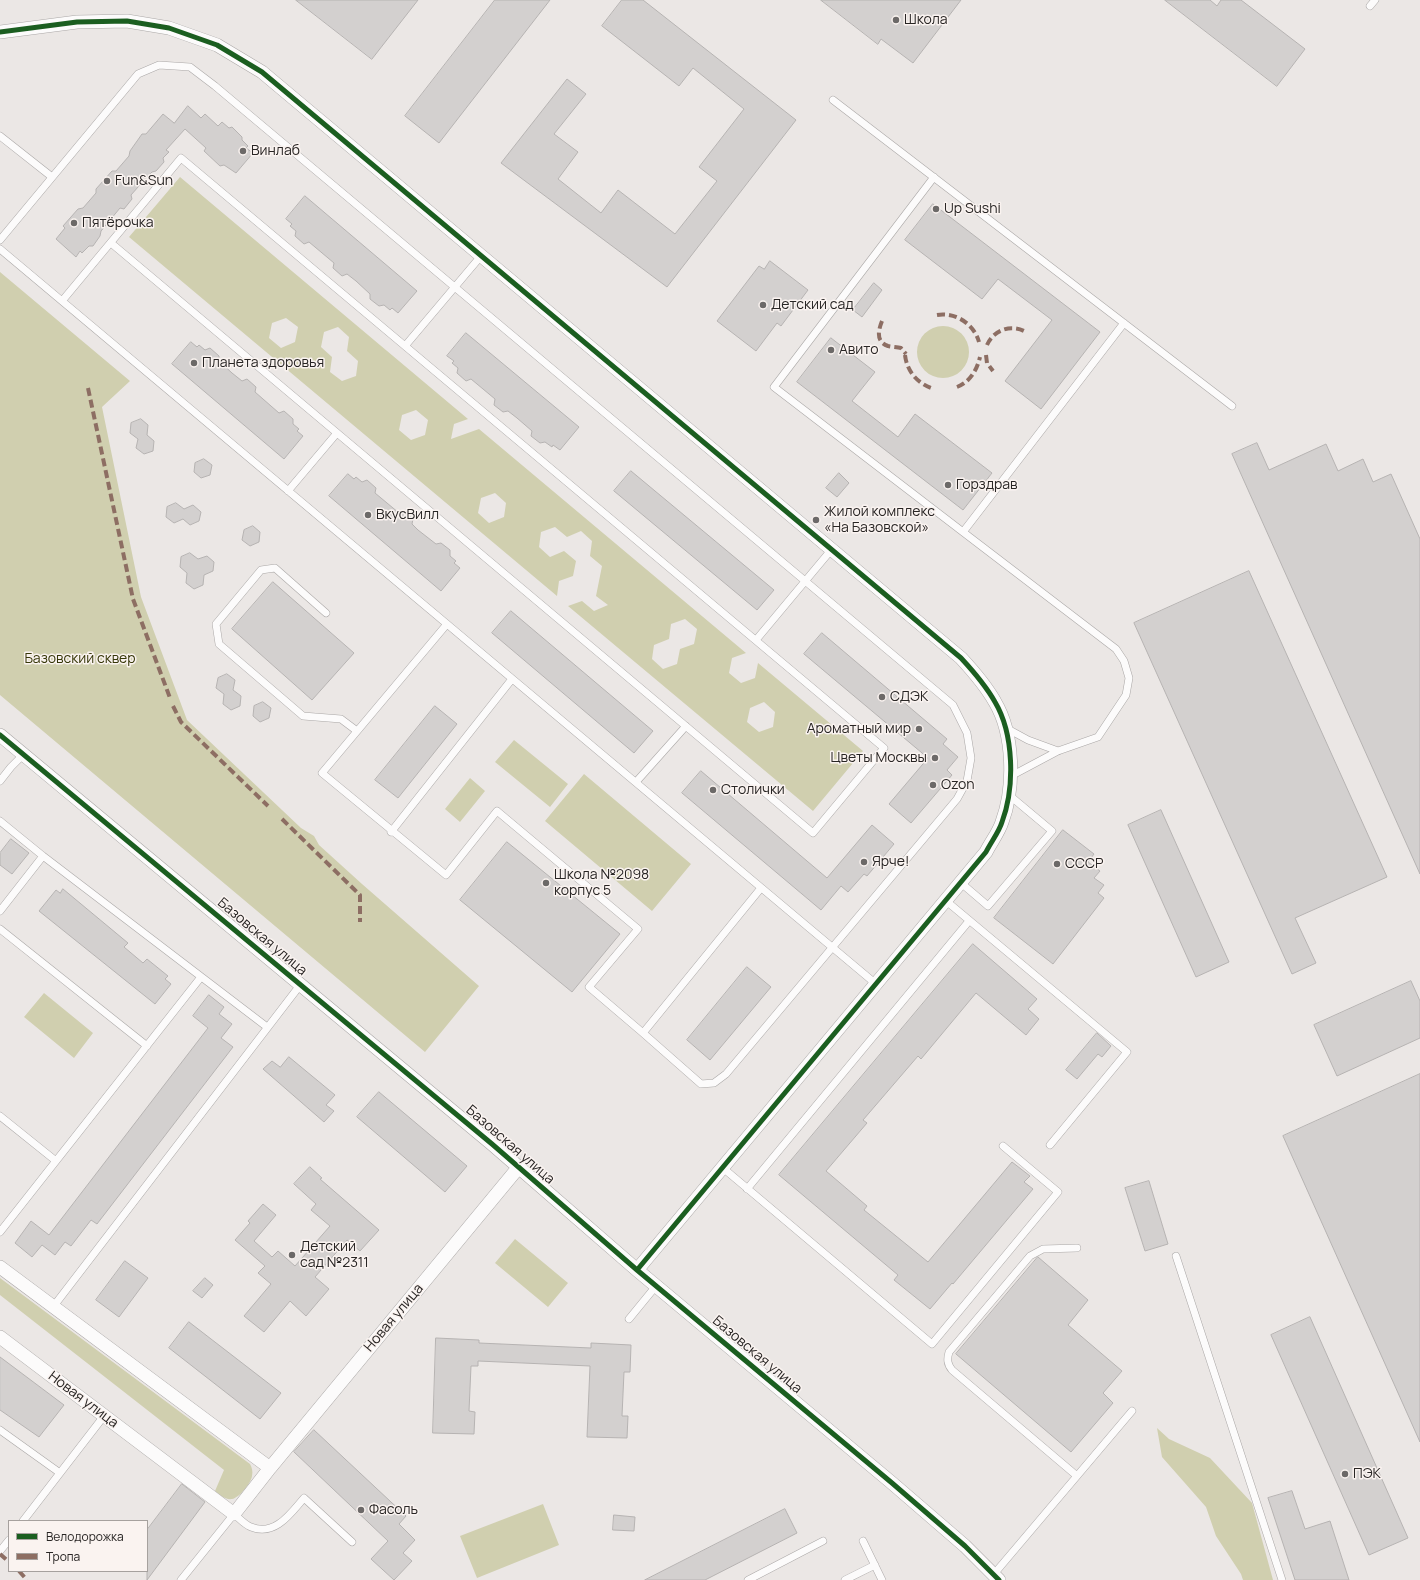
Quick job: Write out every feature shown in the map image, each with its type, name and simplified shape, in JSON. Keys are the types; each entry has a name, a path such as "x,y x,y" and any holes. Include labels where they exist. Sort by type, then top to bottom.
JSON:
{"street":[{"path":"0,32 77,22 127,21 169,28 217,45 262,72 962,658 983,683 996,703 1006,728 1011,764 1011,776 1009,795 1002,823 983,855 637,1270"},
{"name":"Базовская улица","path":"0,735 300,984 637,1270 892,1483 965,1546 996,1577"},
{"name":"Новая улица","path":"0,1337 234,1514 270,1468 518,1168"},
{"path":"0,1267 270,1468"}],"lane":[{"path":"1370,6 1375,0"},
{"path":"0,240 138,74 159,65 190,67 215,86 953,705 967,733 971,758 967,780 957,799 726,1074 714,1083 701,1084 589,987 638,929 497,811 446,875 322,773 447,624"},
{"path":"833,100 1232,406"},
{"path":"0,136 52,178"},
{"path":"62,301 182,158 884,748 813,833 111,243"},
{"path":"934,177 774,386 1116,649 1124,661 1129,678 1126,695 1098,737 1058,752 1011,776"},
{"path":"0,249 876,984"},
{"path":"406,346 481,256"},
{"path":"964,532 1124,323"},
{"path":"288,491 337,433"},
{"path":"756,640 832,549"},
{"path":"326,613 275,568 261,570 216,624 219,644 303,716 341,719 357,731"},
{"path":"392,832 512,679"},
{"path":"636,782 686,726"},
{"path":"1006,728 1028,740 1058,752"},
{"path":"0,782 11,767 23,755"},
{"path":"960,882 988,906 1052,831 1009,795"},
{"path":"0,821 43,856 267,1027"},
{"path":"0,910 43,856"},
{"path":"643,1033 761,888"},
{"path":"945,900 1127,1052 1050,1145"},
{"path":"747,1189 969,921"},
{"path":"0,929 147,1046"},
{"path":"0,1232 201,977"},
{"path":"53,1307 300,984"},
{"path":"0,1116 56,1161"},
{"path":"723,1168 932,1344 1058,1192 1003,1146"},
{"path":"1077,1248 1050,1248 1030,1256 949,1352 947,1357 949,1366 952,1370 1077,1476"},
{"path":"1176,1256 1282,1580"},
{"path":"629,1319 656,1286"},
{"path":"996,1577 1077,1476 1132,1411"},
{"path":"24,1520 104,1416"},
{"path":"0,1430 60,1473"},
{"path":"181,1580 234,1514 250,1527 261,1530 273,1527 284,1520 304,1498 352,1542"},
{"path":"0,1551 8,1541"},
{"path":"748,1580 823,1541"},
{"path":"863,1541 882,1580"},
{"path":"845,1580 875,1565"}],"green space":[{"path":"180,177 468,419 454,424 451,439 479,429 746,653 732,658 729,673 741,683 755,678 758,663 863,751 813,811 568,606 582,601 594,611 608,605 596,596 602,566 590,556 592,541 581,531 567,537 555,527 541,532 539,547 550,557 564,551 576,561 573,576 559,581 557,596 129,237","holes":["286,318 298,327 295,342 281,348 269,338 272,323","338,327 349,337 347,351 358,361 356,376 342,381 330,372 332,357 321,347 324,332","416,410 428,420 425,435 411,440 399,430 402,415","495,493 506,503 504,517 489,523 478,513 481,498","685,619 697,629 694,644 680,649 677,664 663,669 652,659 654,645 669,639 671,624","764,702 775,712 773,727 759,732 747,722 750,708"]},
{"name":"Базовский сквер","path":"0,272 130,381 102,407 141,597 187,720 301,828 314,836 319,845 479,986 425,1052 0,695"},
{"path":"938,326 948,326 962,333 969,347 969,357 962,371 948,378 938,378 928,374 921,367 917,357 917,347 921,337 928,330"},
{"path":"514,740 568,784 550,807 495,762"},
{"path":"584,774 691,864 652,911 545,821"},
{"path":"470,778 485,791 460,822 445,809"},
{"path":"44,993 93,1033 74,1058 24,1017"},
{"path":"515,1239 568,1283 548,1307 495,1263"},
{"path":"0,1278 250,1464 252,1476 244,1490 232,1499 225,1498 215,1491 224,1470 0,1295"},
{"path":"1157,1428 1169,1439 1210,1458 1252,1503 1273,1580 1243,1580 1241,1574 1216,1536 1206,1507 1162,1457"},
{"path":"543,1504 559,1545 477,1578 460,1536"}],"building":[{"path":"296,0 418,0 372,59"},
{"path":"495,0 550,0 439,143 405,116"},
{"path":"622,0 643,0 796,120 667,287 501,163 567,79 586,94 554,134 578,152 558,179 601,213 618,190 675,234 717,181 699,167 744,109 693,68 679,86 602,26"},
{"name":"Школа","path":"821,0 961,0 913,63 881,39 878,44"},
{"path":"1165,0 1210,0 1217,6 1221,0 1241,0 1305,49 1277,86"},
{"path":"188,106 201,118 205,114 218,126 222,122 229,128 232,127 242,137 242,140 248,146 246,148 253,153 236,173 224,165 220,166 204,151 206,148 185,129 166,150 169,152 163,158 164,162 156,171 152,172 146,178 131,195 132,199 124,209 120,208 101,231 100,236 93,246 89,246 82,253 80,251 76,257 56,239 65,228 63,226 78,209 83,208 96,193 96,189 112,171 116,171 129,156 130,151 142,134 146,134 163,114 174,123"},
{"path":"305,196 417,291 398,313 392,308 390,310 384,305 379,306 370,299 370,294 356,281 347,274 342,276 333,268 334,263 309,242 304,244 295,236 296,231 290,226 292,224 286,219"},
{"path":"933,204 1100,332 1041,409 1005,381 1052,320 998,279 982,299 905,240"},
{"name":"Детский сад","path":"770,261 808,290 781,326 777,323 756,351 717,321 759,266 764,269"},
{"path":"874,283 882,290 862,317 853,310"},
{"path":"466,333 579,427 560,450 545,442 540,443 531,436 532,431 517,418 508,411 503,412 494,405 495,399 471,379 466,381 457,373 458,368 452,363 454,361 447,356"},
{"path":"831,338 875,372 852,401 898,437 915,414 992,473 963,510 797,382"},
{"path":"191,342 197,347 199,345 205,350 210,348 219,356 219,361 232,373 242,381 247,379 256,387 255,392 279,413 284,411 293,419 293,424 299,429 297,431 303,436 284,459 172,364"},
{"path":"141,419 148,425 147,435 154,441 153,451 144,454 136,448 138,439 130,433 131,423"},
{"path":"1257,443 1269,470 1326,444 1338,471 1363,459 1373,482 1391,474 1420,539 1420,874 1232,454"},
{"path":"204,459 212,465 210,475 201,478 194,472 195,463"},
{"path":"631,471 774,590 757,610 614,491"},
{"path":"839,473 849,483 837,497 826,488"},
{"path":"348,474 354,479 356,477 362,482 367,480 376,488 375,493 399,513 404,511 413,519 412,524 418,530 436,544 441,543 450,550 450,556 456,561 454,563 460,568 441,591 329,496"},
{"path":"176,503 184,509 193,505 201,512 199,521 190,525 183,519 174,523 166,517 167,507"},
{"path":"253,526 260,532 259,542 250,546 242,540 244,530"},
{"path":"190,553 198,559 207,556 214,562 213,571 204,575 203,585 194,589 186,583 187,573 180,567 181,557"},
{"path":"1249,571 1387,877 1295,918 1316,963 1292,974 1134,623"},
{"path":"273,582 354,653 312,700 232,629"},
{"path":"511,611 653,731 634,753 492,633"},
{"path":"822,633 947,739 943,744 958,757 947,770 952,775 911,823 889,804 928,758 804,654"},
{"path":"227,674 235,680 233,690 241,696 240,706 231,710 223,704 224,694 216,688 218,678"},
{"path":"263,702 271,708 269,718 260,722 253,716 254,706"},
{"path":"435,706 457,724 398,798 375,780"},
{"path":"701,771 827,878 872,825 894,844 867,876 864,874 848,892 841,886 821,910 682,793"},
{"path":"1161,810 1229,962 1196,977 1128,825"},
{"path":"1063,830 1094,854 1088,862 1100,871 1094,878 1104,885 1098,893 1104,898 1053,964 994,918"},
{"path":"11,839 29,853 12,874 0,865 0,853"},
{"path":"507,842 620,934 572,992 460,900"},
{"path":"63,889 128,943 124,947 143,963 147,959 168,976 165,979 171,984 155,1004 39,911 56,890 60,893"},
{"path":"973,944 1037,999 1028,1009 1039,1019 1026,1035 976,993 921,1059 918,1056 863,1120 867,1123 826,1171 867,1206 864,1210 928,1262 1012,1162 1030,1176 1024,1182 1033,1189 930,1309 894,1280 898,1275 779,1175"},
{"path":"747,967 771,987 710,1060 687,1040"},
{"path":"1411,981 1420,1001 1420,1038 1337,1076 1314,1025"},
{"path":"209,995 224,1007 219,1014 232,1024 221,1038 233,1047 97,1224 91,1220 71,1246 65,1242 55,1255 42,1245 32,1257 15,1243 31,1221 49,1235 208,1028 193,1016"},
{"path":"1097,1033 1111,1046 1102,1057 1098,1054 1077,1079 1066,1070"},
{"path":"289,1057 335,1095 326,1105 334,1111 324,1122 263,1069 272,1061 280,1067"},
{"path":"1420,1074 1420,1442 1283,1136"},
{"path":"379,1092 467,1166 445,1192 357,1117"},
{"path":"310,1167 322,1178 320,1179 379,1230 360,1251 347,1240 315,1277 329,1289 306,1316 290,1301 264,1332 244,1316 271,1284 258,1273 265,1266 235,1240 250,1223 248,1221 263,1204 276,1215 254,1241 272,1257 278,1251 295,1266 330,1226 311,1210 316,1204 294,1184"},
{"path":"1149,1181 1168,1244 1145,1251 1125,1188"},
{"path":"1038,1257 1088,1300 1068,1325 1122,1371 1103,1393 1113,1403 1071,1452 956,1354"},
{"path":"125,1261 148,1278 119,1317 96,1300"},
{"path":"205,1278 213,1285 202,1298 193,1291"},
{"path":"1310,1317 1408,1538 1369,1555 1271,1335"},
{"path":"189,1322 281,1393 260,1419 169,1348"},
{"path":"436,1338 479,1340 479,1343 591,1348 591,1343 631,1345 630,1372 624,1372 622,1416 628,1416 627,1438 587,1437 590,1366 478,1361 478,1366 471,1366 469,1411 475,1412 474,1434 433,1433"},
{"path":"0,1357 64,1405 39,1437 0,1410"},
{"path":"314,1430 406,1516 399,1524 415,1540 403,1553 412,1561 394,1580 371,1559 388,1541 294,1452"},
{"path":"182,1484 205,1502 147,1580 148,1529"},
{"path":"1292,1491 1305,1529 1330,1521 1349,1580 1295,1580 1268,1498"},
{"path":"785,1509 797,1533 705,1580 645,1580"},
{"path":"614,1515 635,1517 634,1531 613,1530"}],"marked path":[{"path":"937,315 951,315 957,317 969,325 977,336 979,342"},
{"path":"882,321 879,332 881,342 888,346 901,348 906,354"},
{"path":"987,345 993,336 1002,330 1013,328 1024,331"},
{"path":"905,355 908,367 918,381 934,389"},
{"path":"986,355 987,363 993,371"},
{"path":"957,387 969,379 977,366 980,357"},
{"path":"88,388 133,599 170,698"},
{"path":"173,706 181,722 268,806"},
{"path":"282,819 360,895 360,922"},
{"path":"0,1554 8,1561"},
{"path":"20,1572 27,1580"}],"cycle path":[{"path":"0,32 77,22 127,21 169,28 217,45 262,72 961,658 980,679 995,702 1006,729 1009,745 1011,777 1002,822 986,852 637,1270"},
{"path":"0,735 492,1144 637,1270 892,1483 965,1546 999,1580"}],"place":[{"name":"Школа","path":"896,20"},
{"name":"Винлаб","path":"243,151"},
{"name":"Fun&Sun","path":"107,181"},
{"name":"Up Sushi","path":"936,209"},
{"name":"Пятёрочка","path":"74,223"},
{"name":"Детский сад","path":"763,305"},
{"name":"Авито","path":"831,350"},
{"name":"Планета здоровья","path":"194,363"},
{"name":"Горздрав","path":"948,485"},
{"name":"ВкусВилл","path":"368,515"},
{"name":"Жилой комплекс «На Базовской»","path":"816,520"},
{"name":"СДЭК","path":"882,697"},
{"name":"Ароматный мир","path":"919,729"},
{"name":"Цветы Москвы","path":"935,758"},
{"name":"Ozon","path":"933,785"},
{"name":"Столички","path":"713,790"},
{"name":"Ярче!","path":"864,862"},
{"name":"СССР","path":"1057,864"},
{"name":"Школа №2098 корпус 5","path":"546,883"},
{"name":"Детский сад №2311","path":"292,1255"},
{"name":"ПЭК","path":"1345,1474"},
{"name":"Фасоль","path":"361,1510"}]}
